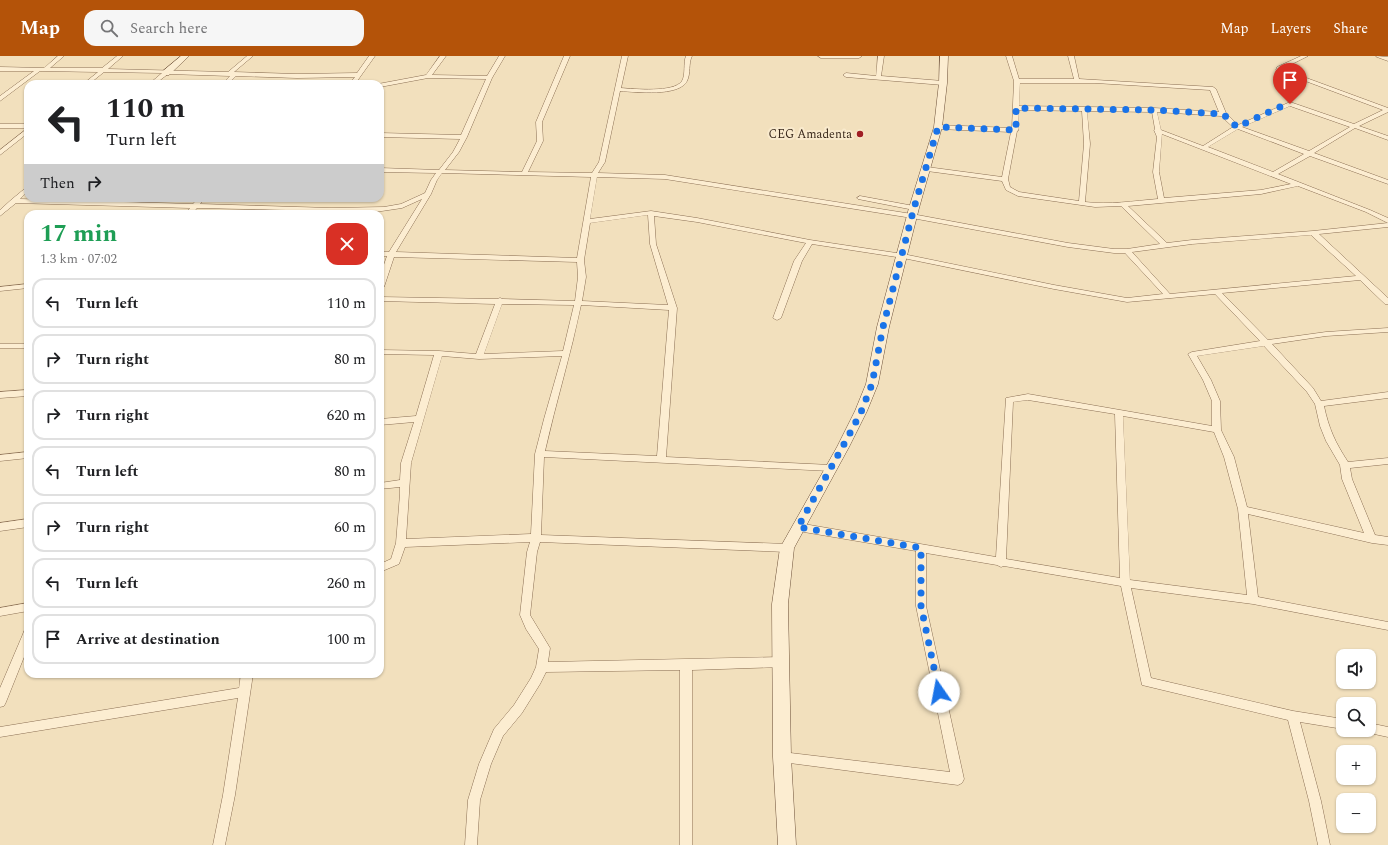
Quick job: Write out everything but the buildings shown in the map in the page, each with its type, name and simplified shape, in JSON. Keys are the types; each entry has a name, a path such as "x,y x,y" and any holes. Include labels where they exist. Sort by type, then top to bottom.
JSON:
{"street":[{"path":"28,80 61,56"},
{"path":"91,80 120,56"},
{"path":"157,80 185,56"},
{"path":"228,80 250,56"},
{"path":"355,80 372,56"},
{"path":"428,76 443,56"},
{"path":"384,275 391,255 428,194 434,180 452,158 464,137 489,78 502,56"},
{"path":"525,172 539,142 539,122 568,56"},
{"path":"471,845 474,800 485,764 498,733 518,709 536,681 542,667 545,648 530,626 525,615 532,552 536,538 540,454 548,419 567,353 578,303 582,277 580,260 594,175 602,162 626,56"},
{"path":"618,89 649,90 678,87 683,84 685,79 688,56"},
{"path":"821,56 859,56"},
{"path":"878,77 881,56"},
{"path":"787,845 782,757 780,604 787,548 861,412 872,384 883,327 913,212 927,169 938,127 943,83 944,56"},
{"path":"1009,56 1017,81 1016,130 1005,179 1006,187 1009,191 1018,194 1095,205 1261,192 1299,184"},
{"path":"1071,56 1077,81"},
{"path":"1305,56 1279,68 1279,70 1388,110"},
{"path":"1379,56 1388,59"},
{"path":"0,69 104,70 297,76 358,75"},
{"path":"846,75 943,83"},
{"path":"292,80 297,76"},
{"path":"384,84 428,76 489,78"},
{"path":"1017,81 1077,81 1211,88 1213,89 1223,114 1237,127 1385,181 1388,176"},
{"path":"0,99 24,82"},
{"path":"1203,148 1237,127 1286,104 1290,104 1388,138"},
{"path":"1016,108 1154,110 1223,114"},
{"path":"1082,203 1088,147 1087,122 1084,108"},
{"path":"1154,110 1160,137 1156,172 1161,200"},
{"path":"1273,175 1309,152 1355,126 1388,110"},
{"path":"0,126 24,126"},
{"path":"938,127 1016,130"},
{"path":"1158,130 1299,184 1388,221"},
{"path":"0,153 24,133"},
{"path":"384,135 464,137"},
{"path":"927,169 1005,179"},
{"path":"384,170 442,170 665,176 913,212"},
{"path":"0,214 24,191"},
{"path":"361,210 394,208 401,206 417,197 428,194"},
{"path":"860,198 913,212 1068,245 1099,250 1127,251 1388,225"},
{"path":"13,201 24,201"},
{"path":"49,202 284,210"},
{"path":"192,210 198,202"},
{"path":"1123,204 1166,246"},
{"path":"587,221 651,213 697,220 810,242 902,256 1127,300 1363,278"},
{"path":"651,213 653,244 673,308 661,460"},
{"path":"1377,225 1388,231"},
{"path":"1313,233 1388,302"},
{"path":"777,318 798,262 810,242"},
{"path":"1127,251 1169,297"},
{"path":"384,254 580,260"},
{"path":"0,289 24,286"},
{"path":"1217,292 1310,390 1319,404 1324,426 1330,441 1345,465 1347,479 1372,539"},
{"path":"384,298 500,300 673,308"},
{"path":"478,357 500,300"},
{"path":"1253,600 1243,509 1228,457 1217,430 1216,401 1207,380 1192,354 1326,334 1388,330"},
{"path":"0,346 24,346"},
{"path":"384,352 440,353 478,357 567,353"},
{"path":"384,566 395,561 401,543 406,463 440,353"},
{"path":"0,395 24,393"},
{"path":"1319,404 1388,395"},
{"path":"1001,562 1009,400 1028,396 1217,430"},
{"path":"1119,412 1125,583 1146,682 1294,716 1336,723"},
{"path":"384,422 419,419"},
{"path":"540,454 831,468"},
{"path":"0,458 24,455"},
{"path":"1345,465 1388,461"},
{"path":"384,486 404,483"},
{"path":"1243,509 1290,521 1372,539 1388,541"},
{"path":"0,527 24,524"},
{"path":"798,527 1125,583 1253,600 1388,626"},
{"path":"401,543 536,538 787,548"},
{"path":"782,757 958,778 921,606 921,548"},
{"path":"0,612 24,608"},
{"path":"0,702 24,644"},
{"path":"542,667 686,666 781,662"},
{"path":"686,666 686,845"},
{"path":"219,845 247,678"},
{"path":"0,732 245,692"},
{"path":"1294,716 1315,800 1324,845"},
{"path":"1376,729 1388,732"}],"place":[{"name":"CEG Amadenta","path":"860,134"}],"route":[{"path":"939,692 921,606 921,548 798,527 843,447 861,412 872,384 883,327 914,208 927,169 938,127 1016,130 1016,108 1154,110 1223,114 1237,127 1286,104 1290,104"}]}
